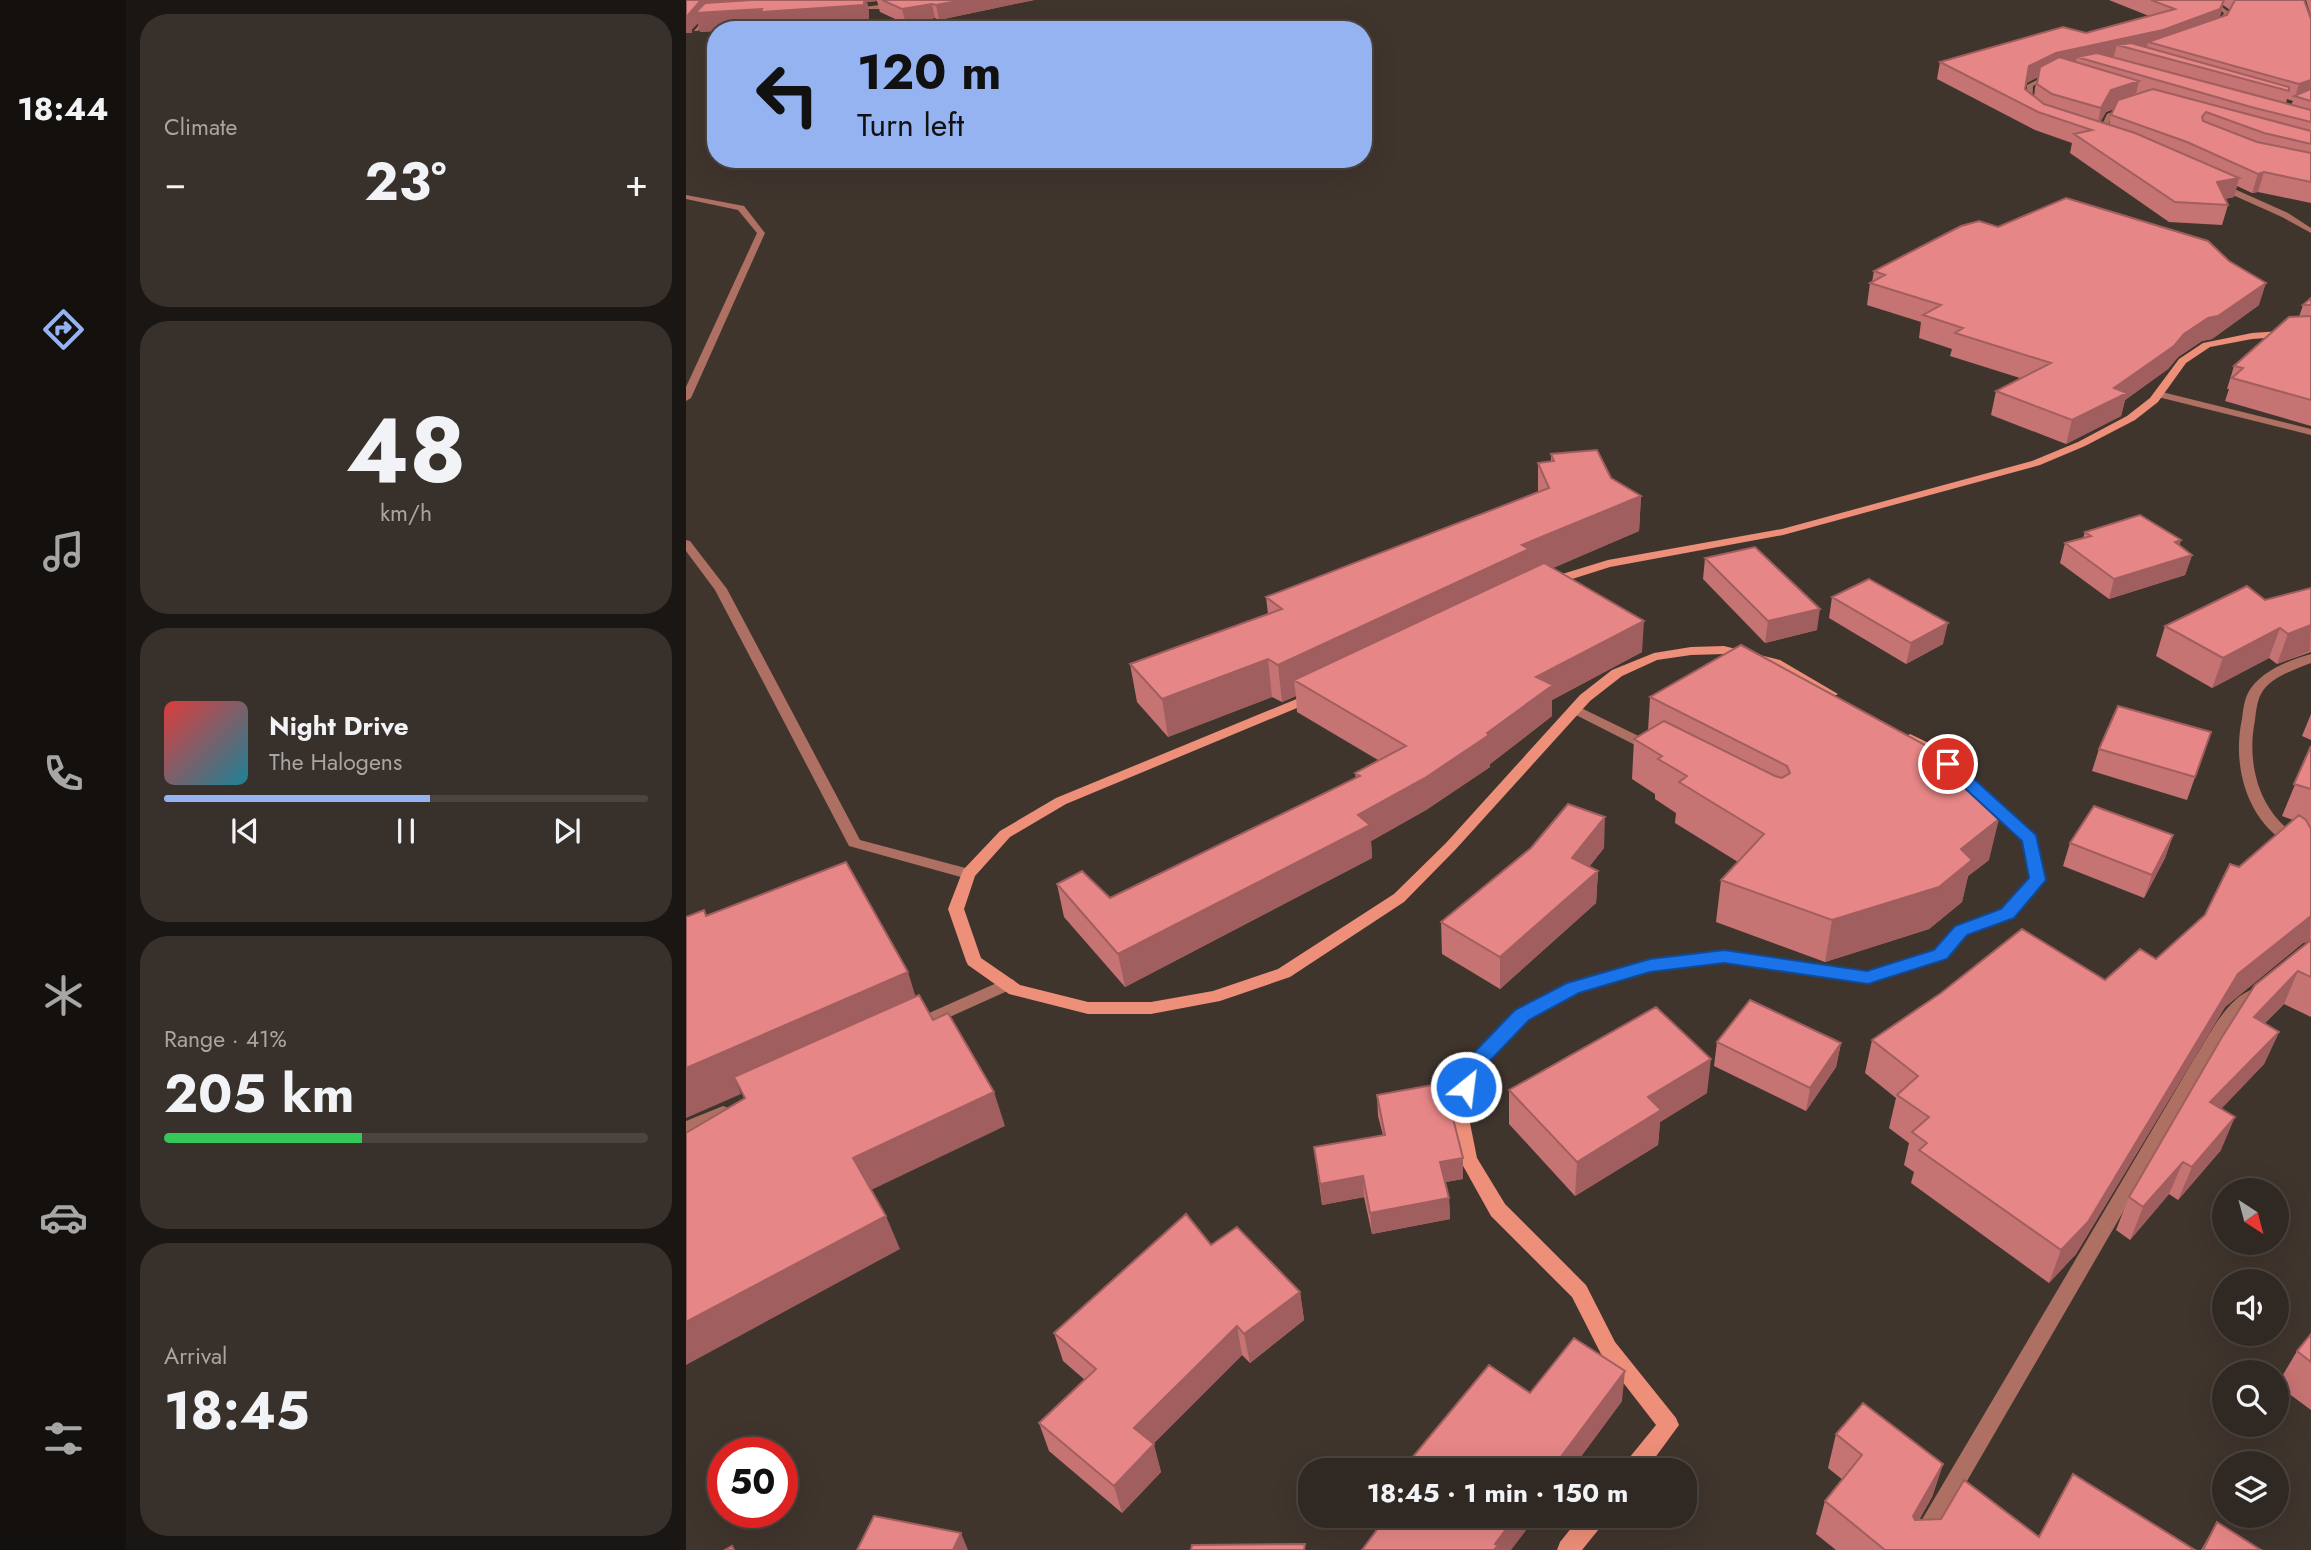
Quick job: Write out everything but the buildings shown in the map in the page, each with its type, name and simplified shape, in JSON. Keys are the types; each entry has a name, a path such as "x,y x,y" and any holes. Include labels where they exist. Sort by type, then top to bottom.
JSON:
{"main road":[{"path":"1541,587 1608,565 1783,532 2004,474 2070,449 2141,411 2158,394 2178,366 2195,351 2235,340 2311,332"},
{"path":"1323,692 1061,801 1005,834 968,874 956,909 974,961 1015,990 1088,1008 1151,1008 1214,998 1284,973 1399,898 1451,846 1575,709 1616,673 1654,657 1691,650 1724,650 1775,663 1847,703"},
{"path":"1643,1458 1669,1425 1608,1348 1579,1292 1498,1210 1468,1159 1458,1108 1473,1067 1522,1015 1573,988 1650,966 1724,957 1868,978 1940,954 1961,931 2008,914 2038,880 2030,839 1932,750 1896,730"},
{"path":"1568,1550 1585,1528"}],"street":[{"path":"696,30 722,0"},
{"path":"888,7 894,0"},
{"path":"849,9 888,7 927,0"},
{"path":"2209,0 2227,13 2220,28 2209,33"},
{"path":"707,17 720,16"},
{"path":"2035,113 2027,107 2030,85 2054,73 2067,74"},
{"path":"2099,136 2109,115 2138,105"},
{"path":"2088,132 2111,139"},
{"path":"2209,181 2285,215 2311,231"},
{"path":"686,197 741,208 761,233 686,398"},
{"path":"2158,394 2311,432"},
{"path":"686,542 721,589 854,843 968,874"},
{"path":"2311,658 2280,671 2256,691 2246,726 2244,756 2252,787 2269,822 2305,848 2311,868"},
{"path":"1575,709 1658,751"},
{"path":"1915,1550 2200,1064 2234,1012 2272,980"},
{"path":"896,1035 1008,984"},
{"path":"686,1129 736,1107"}],"route":[{"path":"1466,1087 1473,1067 1522,1015 1573,988 1650,966 1724,957 1868,978 1940,954 1961,931 2008,914 2038,880 2030,839 1948,764"}]}
